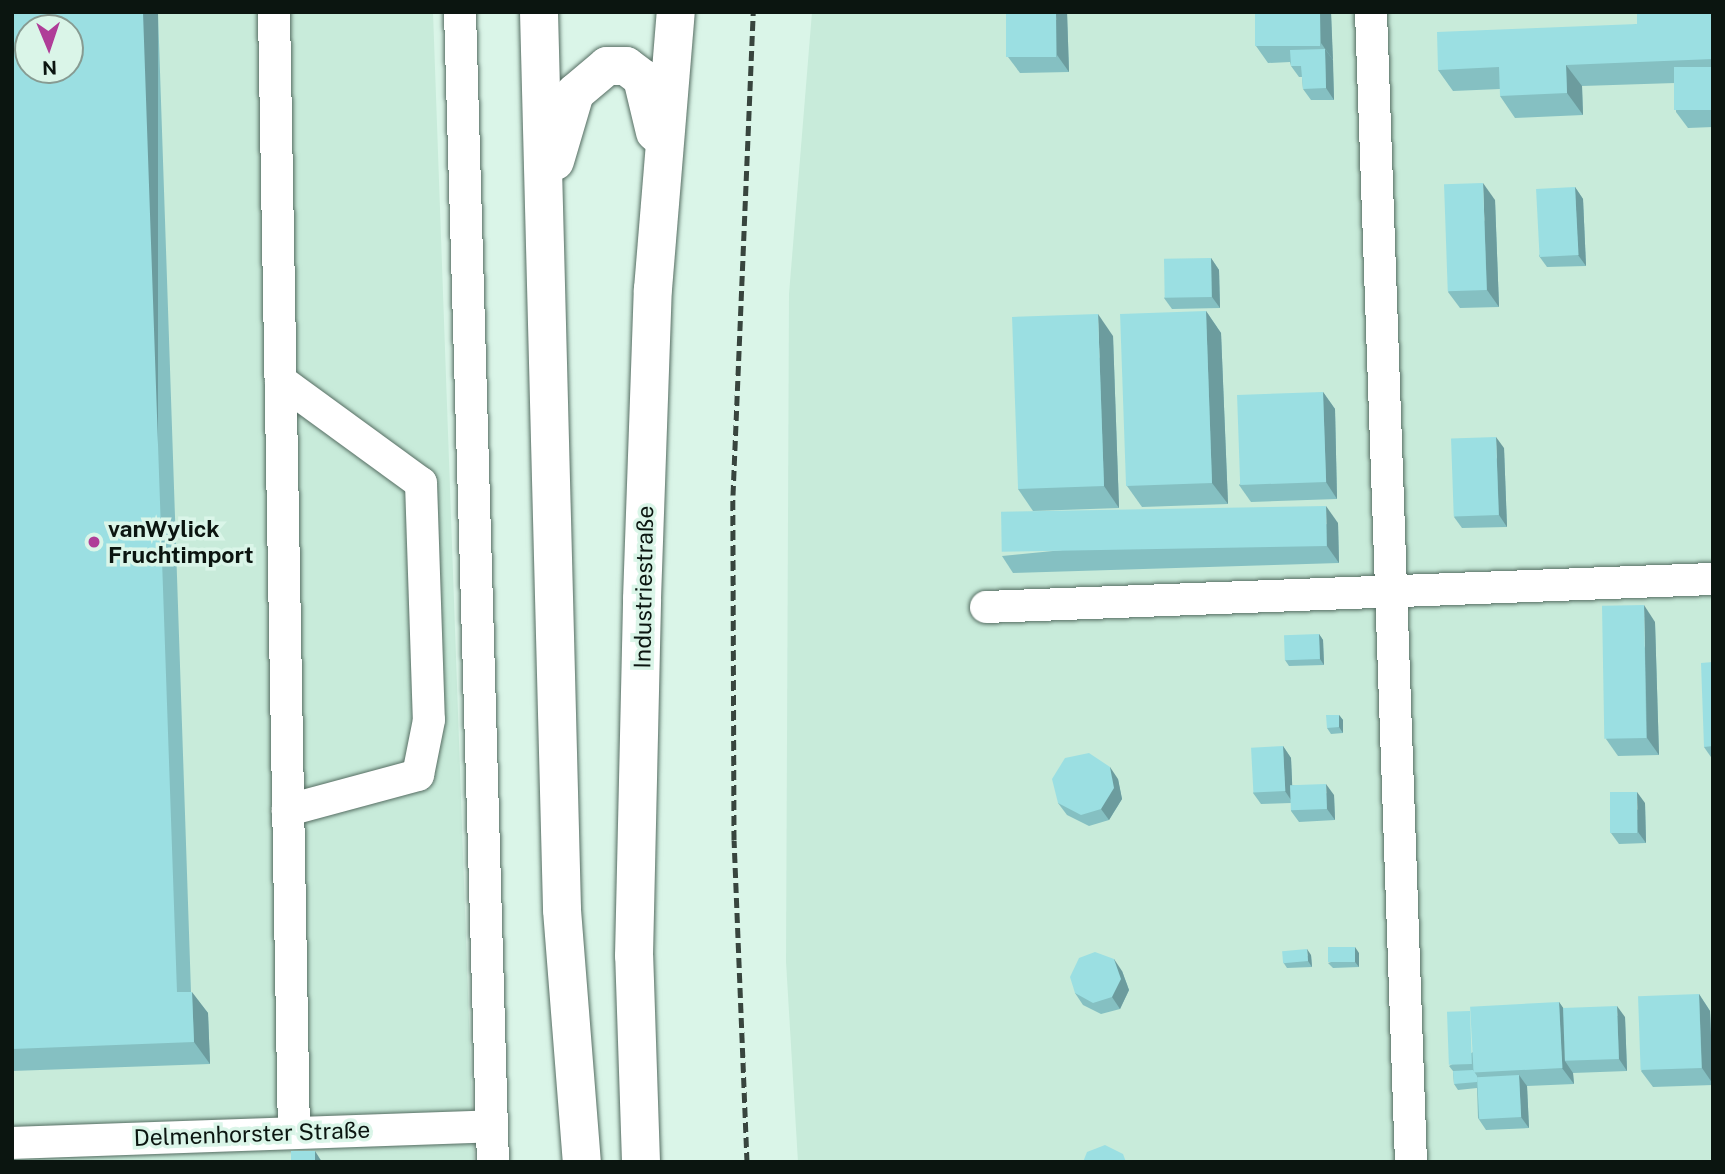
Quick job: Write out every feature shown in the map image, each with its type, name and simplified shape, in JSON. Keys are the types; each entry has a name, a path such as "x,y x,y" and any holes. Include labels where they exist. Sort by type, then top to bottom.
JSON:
{"highway":[{"path":"539,12 562,910 582,1162"},
{"name":"Industriestraße","path":"641,1162 634,956 657,233 676,12"},
{"path":"545,214 575,93 607,66 626,66 642,78 653,105 657,233"}],"street":[{"path":"274,12 294,1133"},
{"path":"460,12 493,1162"},
{"path":"1371,12 1411,1162"},
{"path":"281,381 421,483 429,720 418,775 288,810"},
{"path":"986,607 1713,579"},
{"name":"Delmenhorster Straße","path":"12,1143 492,1126"}],"shaded area":[{"path":"12,12 433,12 474,1162 12,1162"},
{"path":"812,12 1713,12 1713,1162 798,1162 786,962 789,294"}],"building":[{"name":"vanWylick Fruchtimport","path":"12,12 143,12 177,992 192,992 194,1042 12,1049"},
{"path":"1006,12 1056,12 1056,57 1006,57"},
{"path":"1255,12 1320,12 1320,46 1255,46"},
{"path":"1637,12 1713,12 1713,59 1566,65 1567,93 1500,96 1499,67 1438,70 1437,32 1637,24"},
{"path":"1325,49 1326,88 1303,89 1301,66 1291,66 1290,50"},
{"path":"1674,67 1713,67 1713,110 1674,110"},
{"path":"1483,183 1487,290 1448,291 1444,184"},
{"path":"1575,187 1579,255 1540,257 1536,189"},
{"path":"1211,258 1212,297 1165,298 1164,259"},
{"path":"1206,311 1212,483 1126,486 1120,314"},
{"path":"1098,314 1104,486 1018,489 1012,317"},
{"path":"1323,392 1326,482 1240,485 1237,395"},
{"path":"1496,437 1499,515 1454,517 1451,439"},
{"path":"1326,506 1327,546 1002,552 1001,512"},
{"path":"1644,605 1646,738 1604,739 1602,606"},
{"path":"1319,634 1320,659 1285,660 1284,635"},
{"path":"1713,662 1713,746 1704,747 1701,663"},
{"path":"1326,715 1339,715 1339,727 1327,728"},
{"path":"1283,746 1285,791 1253,793 1251,748"},
{"path":"1089,753 1110,767 1114,788 1101,809 1081,815 1058,803 1052,779 1065,758"},
{"path":"1326,784 1327,809 1291,810 1290,785"},
{"path":"1610,792 1637,792 1637,833 1610,833"},
{"path":"1328,947 1355,947 1355,962 1328,962"},
{"path":"1307,949 1308,961 1283,963 1282,951"},
{"path":"1095,952 1114,959 1121,979 1112,997 1093,1003 1075,993 1070,977 1079,958"},
{"path":"1699,994 1702,1068 1641,1070 1638,996"},
{"path":"1559,1002 1562,1068 1474,1073 1470,1007"},
{"path":"1617,1006 1619,1059 1565,1061 1563,1008"},
{"path":"1470,1011 1472,1064 1449,1065 1447,1012"},
{"path":"1473,1070 1477,1082 1454,1084 1453,1071"},
{"path":"1519,1075 1521,1117 1479,1119 1477,1077"},
{"path":"1105,1145 1123,1154 1126,1162 1083,1162 1087,1152"},
{"path":"291,1151 315,1151 315,1162 291,1162"}],"railway":[{"path":"747,1162 734,840 733,495 753,12"}],"place":[{"name":"vanWylick Fruchtimport","path":"94,542"}]}
